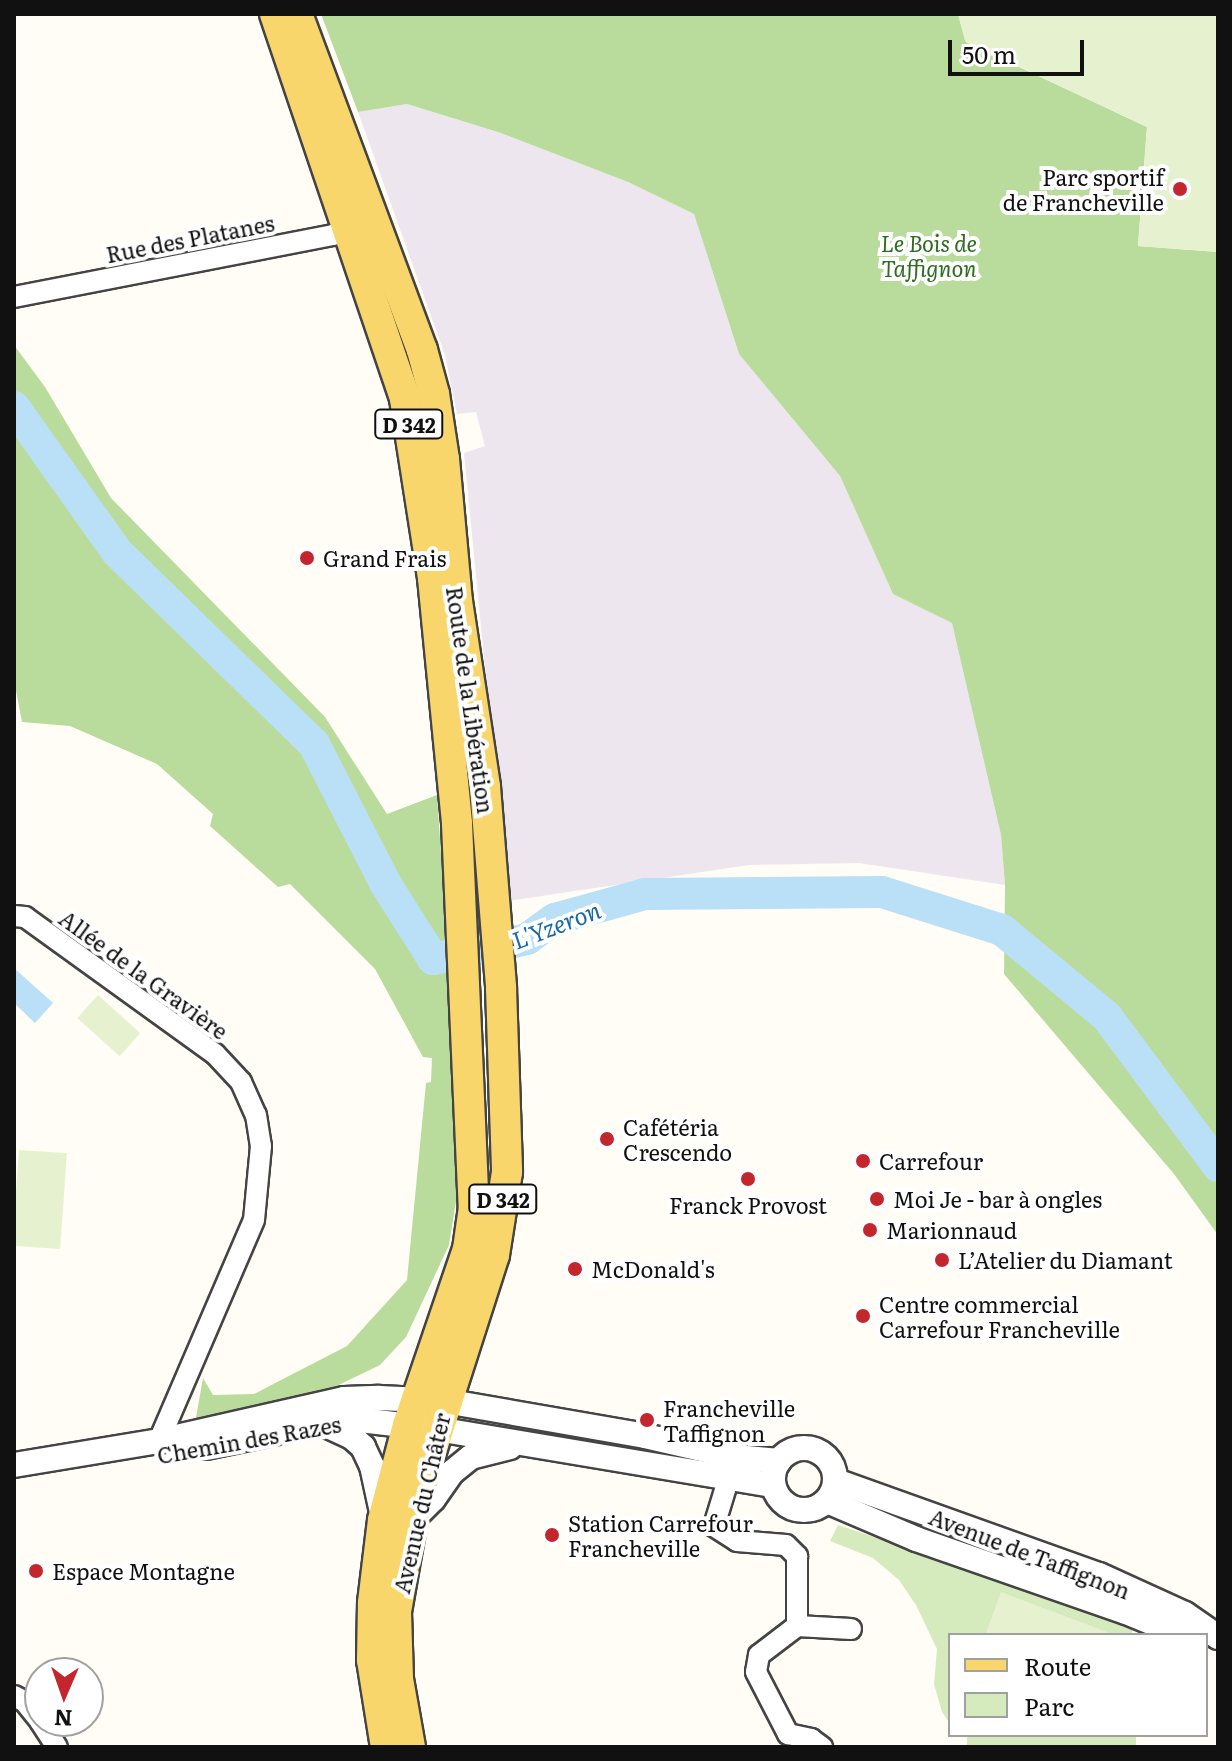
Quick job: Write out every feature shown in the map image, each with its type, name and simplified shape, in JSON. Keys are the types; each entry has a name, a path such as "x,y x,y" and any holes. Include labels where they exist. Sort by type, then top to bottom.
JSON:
{"main road":[{"name":"Route de la Libération","path":"275,14 361,224 422,350 434,394 444,459 457,601 485,787 501,988 507,1172 494,1255 427,1414"},
{"name":"Route de la Libération","path":"297,14 361,224 412,439 438,626 462,901 474,1207 468,1249 427,1414"},
{"name":"Avenue du Châter","path":"386,1747 372,1660 373,1603 427,1414"},
{"name":"Avenue du Châter","path":"398,1520 398,1679 410,1747"}],"street":[{"name":"Rue des Platanes","path":"14,297 361,224"},
{"name":"Allée de la Gravière","path":"14,916 25,917 215,1054 241,1082 256,1115 261,1146 254,1220 159,1441"},
{"name":"Chemin des Razes","path":"14,1465 159,1441 344,1399 427,1414"},
{"name":"Chemin des Razes","path":"14,1477 91,1466 322,1423 427,1414"},
{"path":"427,1414 520,1444 729,1477 776,1473 794,1450 812,1449 827,1458 831,1491"},
{"path":"427,1414 645,1436 736,1457 776,1473"},
{"path":"322,1423 352,1437 363,1447 398,1520 433,1499 451,1473 471,1457 520,1444"},
{"name":"Chemin des Razes","path":"91,1466 159,1441"},
{"name":"Chemin des Razes","path":"14,1477 52,1460"},
{"name":"Avenue de Taffignon","path":"776,1473 782,1502 790,1508 810,1510 831,1491"},
{"path":"729,1477 714,1526 737,1541 786,1545 797,1556 797,1626"},
{"name":"Avenue de Taffignon","path":"831,1491 916,1539 1126,1612 1177,1633"},
{"name":"Avenue de Taffignon","path":"831,1491 1099,1575 1185,1614 1218,1637"},
{"path":"822,1747 811,1739 788,1734 756,1672 759,1655 797,1626 851,1629"}],"shaded area":[{"path":"407,104 501,133 628,182 694,214 739,354 840,476 893,594 952,622 1001,835 1005,885 859,863 749,865 508,901 464,453 485,446 476,412 457,414 445,355 358,112"}],"green space":[{"name":"Le Bois de Taffignon","path":"321,14 958,14 966,42 1147,127 1138,246 1218,252 1218,1235 1174,1174 1004,974 1005,885 1001,835 952,623 893,594 840,476 739,354 694,214 628,182 501,133 407,104 358,112"},
{"name":"Parc sportif de Francheville","path":"958,14 1218,14 1218,252 1138,246 1147,127 965,41"},
{"path":"14,345 45,387 111,498 325,717 387,814 437,795 462,1164 449,1245 406,1337 380,1365 324,1392 195,1423 203,1378 213,1395 254,1394 347,1346 407,1280 426,1083 431,1082 432,1058 423,1057 375,969 290,884 278,887 210,826 213,814 157,764 70,726 22,722 14,680"},
{"path":"98,995 140,1033 120,1056 77,1018"},
{"path":"19,1150 67,1153 60,1249 14,1246"},
{"path":"838,1525 1059,1599 1132,1628 1132,1633 948,1633 948,1721 942,1712 934,1684 937,1649 916,1605 899,1580 873,1558 830,1541"},
{"path":"1001,1592 1110,1633 986,1633"},
{"path":"967,1737 1136,1737 1136,1747 967,1747"}],"water":[{"path":"14,968 53,1003 35,1023 14,1003"}],"waterway":[{"name":"L'Yzeron","path":"14,407 117,552 314,744 385,883 433,959 527,939 555,919 645,894 882,892 1002,930 1107,1017 1218,1166"}],"place":[{"name":"Parc sportif de Francheville","path":"1180,189"},
{"name":"Grand Frais","path":"307,558"},
{"name":"Cafétéria Crescendo","path":"607,1139"},
{"name":"Carrefour","path":"863,1161"},
{"name":"Franck Provost","path":"748,1179"},
{"name":"Moi Je - bar à ongles","path":"877,1199"},
{"name":"Marionnaud","path":"870,1230"},
{"name":"L’Atelier du Diamant","path":"942,1260"},
{"name":"McDonald's","path":"575,1269"},
{"name":"Centre commercial Carrefour Francheville","path":"863,1316"},
{"name":"Francheville Taffignon","path":"647,1420"},
{"name":"Station Carrefour Francheville","path":"552,1535"},
{"name":"Espace Montagne","path":"36,1571"}]}
